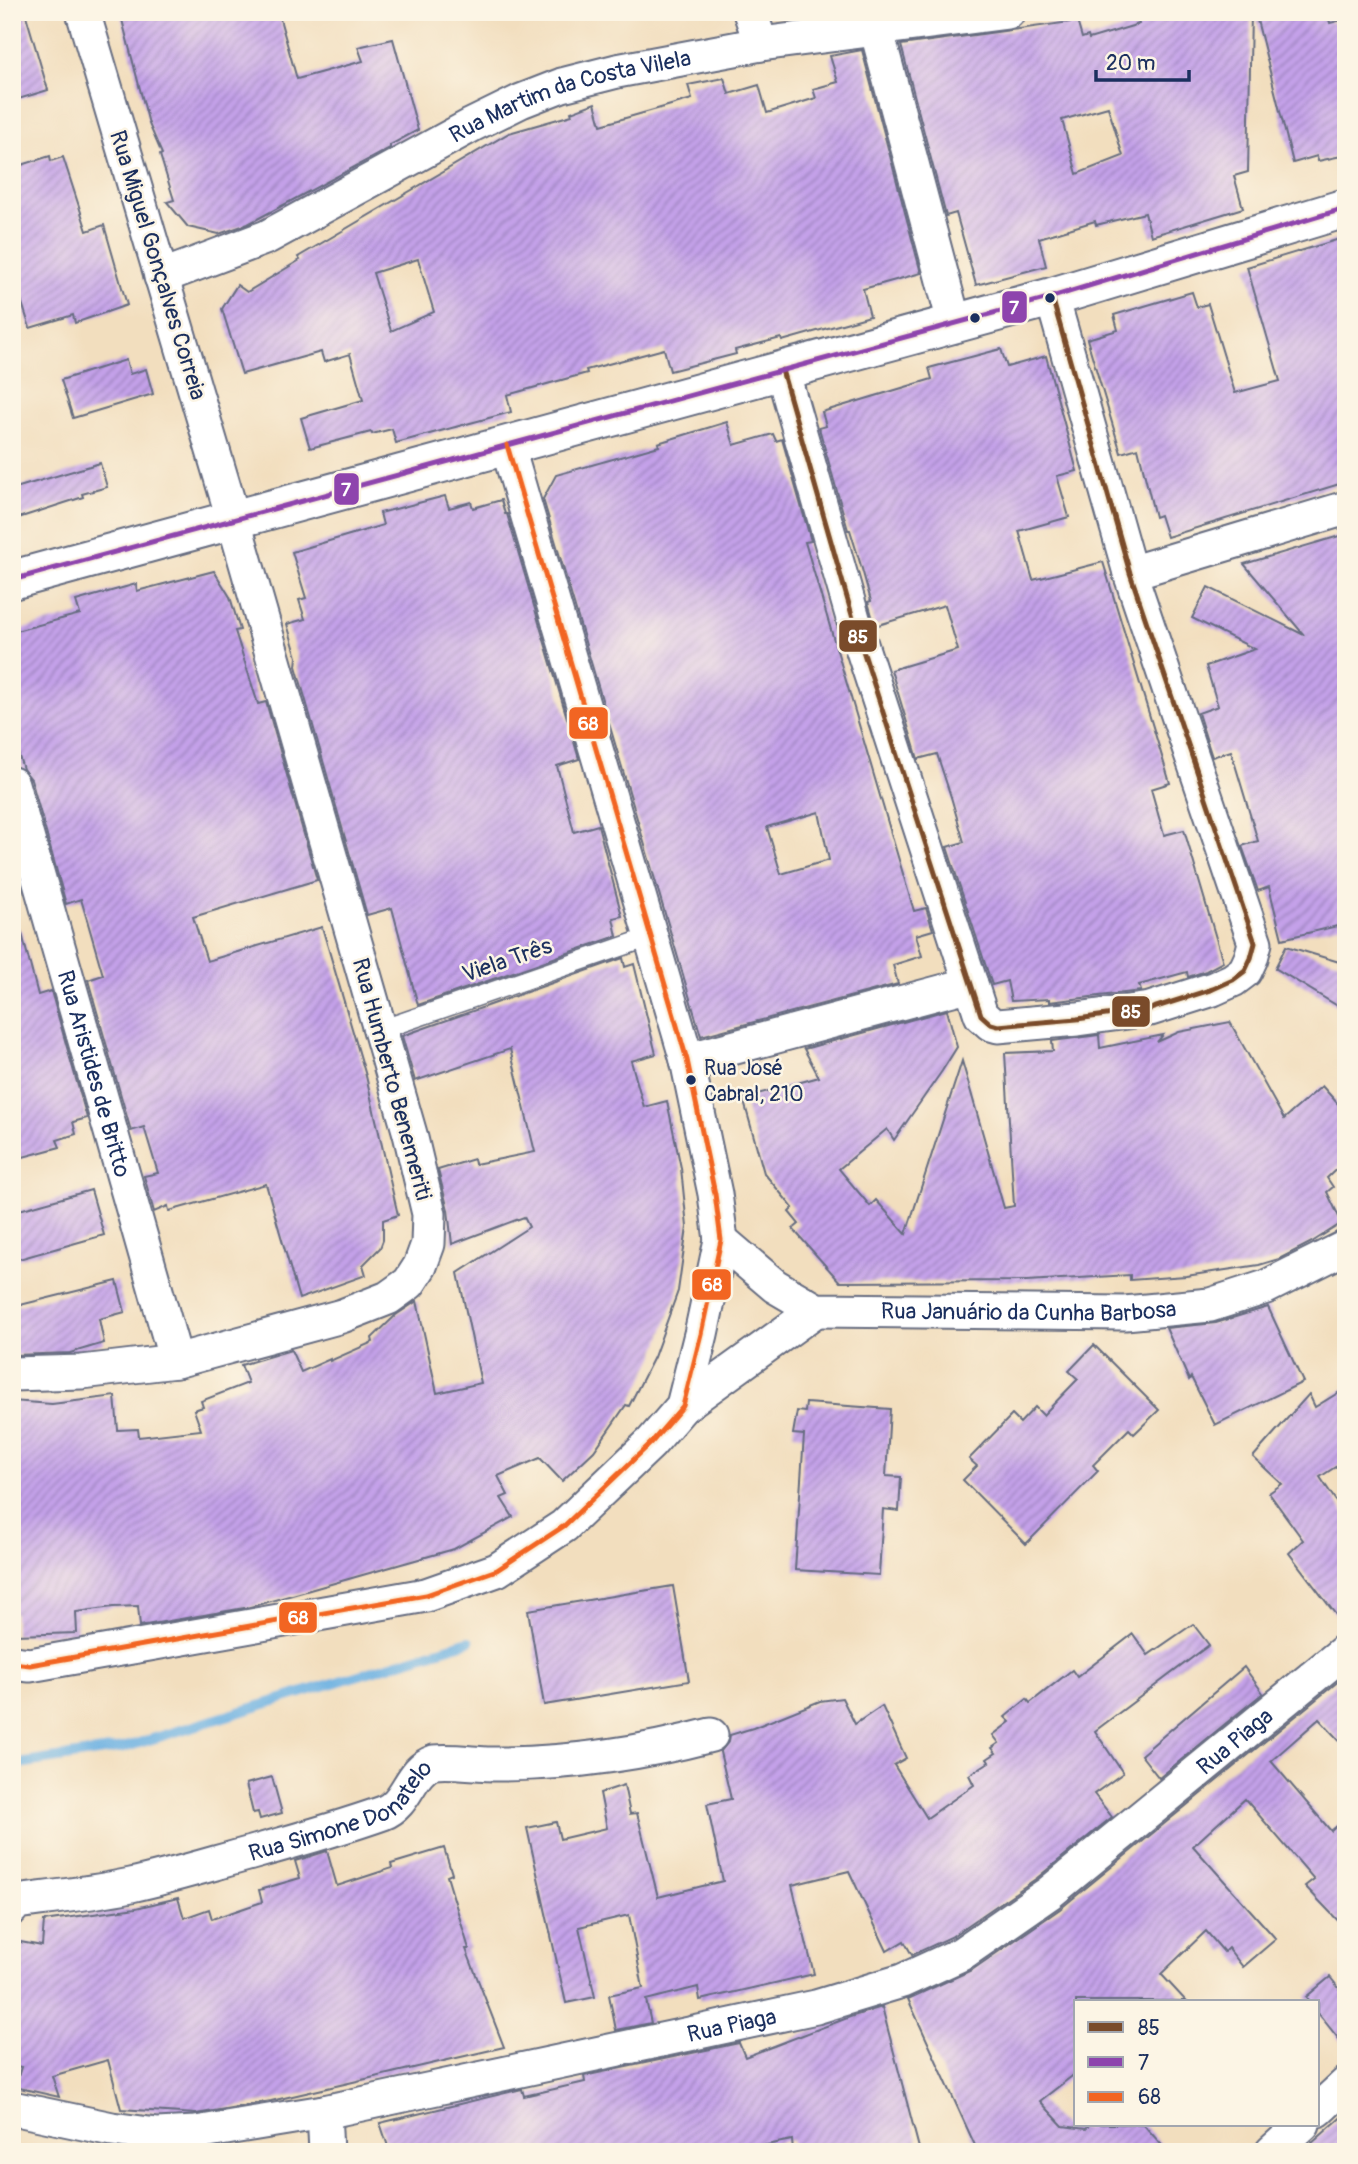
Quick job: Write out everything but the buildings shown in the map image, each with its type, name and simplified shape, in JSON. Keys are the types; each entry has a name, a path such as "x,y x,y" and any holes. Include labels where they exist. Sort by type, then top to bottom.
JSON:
{"street":[{"name":"Rua Miguel Gonçalves Correia","path":"83,12 233,518"},
{"path":"750,12 761,44"},
{"name":"Rua Martim da Costa Vilela","path":"161,278 267,237 472,125 562,85 617,71 761,44 1008,12"},
{"path":"876,28 954,323"},
{"path":"12,580 1052,297 1346,208"},
{"path":"782,370 856,629 981,1015 998,1026 1150,1009 1233,980 1245,971 1255,943 1130,573 1052,297"},
{"path":"507,445 687,1060 715,1194 721,1240 683,1406"},
{"path":"1130,573 1346,508"},
{"name":"Rua Humberto Benemeriti","path":"12,1374 82,1372 176,1362 342,1316 388,1298 409,1283 420,1266 428,1244 429,1214 410,1134 233,518"},
{"name":"Rua Aristides de Britto","path":"12,784 176,1362"},
{"path":"687,1060 971,984"},
{"name":"Rua Januário da Cunha Barbosa","path":"721,1240 775,1286 816,1310 1125,1313 1210,1304 1266,1287 1346,1247"},
{"path":"12,1663 30,1665 426,1595 497,1570 564,1526 651,1443 683,1406 816,1310"},
{"name":"Rua Piaga","path":"12,2108 112,2129 157,2134 196,2133 324,2112 816,2007 902,1981 961,1954 1049,1893 1346,1650"},
{"name":"Rua Simone Donatelo","path":"12,1908 15,1902 129,1885 175,1874 329,1831 386,1812 402,1799 419,1772 434,1762 503,1764 584,1760 666,1747 711,1735"},
{"path":"1320,2108 1346,2084"},
{"path":"324,2112 326,2152"},
{"path":"1272,2152 1301,2126"}],"lane":[{"name":"Viela Três","path":"380,1030 650,937"}],"waterway":[{"path":"12,1765 123,1748 469,1641"}],"transit line":[{"name":"7","path":"12,580 1052,297 1346,208"},
{"name":"85","path":"782,370 856,629 981,1015 991,1024 998,1026 1150,1009 1233,980 1245,971 1255,943 1130,573 1052,297"},
{"name":"68","path":"12,1663 30,1665 426,1595 497,1570 564,1526 651,1443 683,1406 721,1240 715,1194 687,1060 507,445"}],"place":[{"name":"Rua José Cabral, 210","path":"691,1080"}]}
